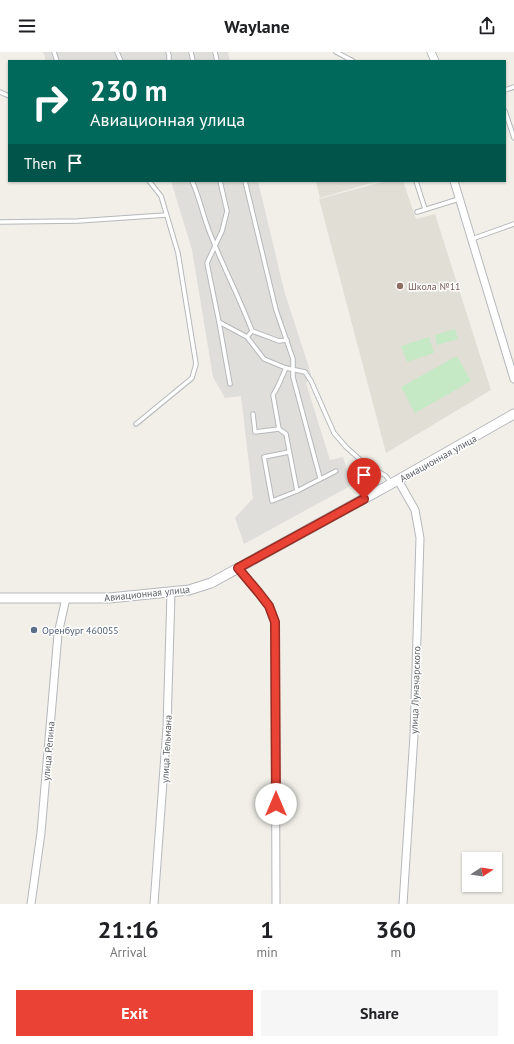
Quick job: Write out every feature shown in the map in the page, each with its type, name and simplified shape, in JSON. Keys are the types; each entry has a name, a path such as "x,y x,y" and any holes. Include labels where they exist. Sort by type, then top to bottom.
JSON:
{"street":[{"path":"454,182 514,379"},
{"name":"Авиационная улица","path":"0,598 109,598 171,593 189,590 211,583 395,482 514,414"},
{"name":"улица Луначарского","path":"395,482 415,510 420,538 414,735 403,904"},
{"path":"238,568 269,606 275,622 276,904"},
{"name":"улица Тельмана","path":"154,904 167,727 171,593"},
{"name":"улица Репина","path":"31,904 41,833 58,634 66,598"}],"lane":[{"path":"336,52 350,60"},
{"path":"506,115 514,138"},
{"path":"136,424 192,378 196,364 178,253 166,215 162,196 150,182"},
{"path":"192,182 200,199 215,245 231,279 252,331 279,341 287,340"},
{"path":"220,182 227,211 222,231 207,263 230,384"},
{"path":"245,182 276,310 293,359 293,377 320,478"},
{"path":"416,182 425,209"},
{"path":"417,212 460,198"},
{"path":"0,222 78,221 166,215"},
{"path":"472,239 514,224"},
{"path":"219,322 247,337 264,359 286,368 305,372 311,381 334,433 346,447 364,463 395,482"},
{"path":"247,337 252,331"},
{"path":"279,429 273,395 286,368"},
{"path":"253,414 255,432 279,429 286,434 297,491"},
{"path":"290,452 264,457 272,501 297,491 336,471"}],"shaded area":[{"path":"43,52 228,52 230,60 46,60"},
{"path":"171,182 258,182 284,290 311,374 306,383 330,460 343,457 352,485 244,544 235,518 253,498 241,396 225,398 213,377 192,250"},
{"path":"316,182 375,182 320,198"},
{"name":"Школа №11","path":"382,182 403,182 416,219 435,214 491,390 386,453 319,199"}],"green space":[{"path":"455,329 458,339 437,345 435,335"},
{"path":"429,337 434,353 407,362 401,346"},
{"path":"457,356 471,381 415,413 401,387"}],"place":[{"name":"Школа №11","path":"400,286"},
{"name":"Оренбург 460055","path":"34,630"}],"route":[{"path":"276,804 275,622 269,606 238,568 364,499"}]}
